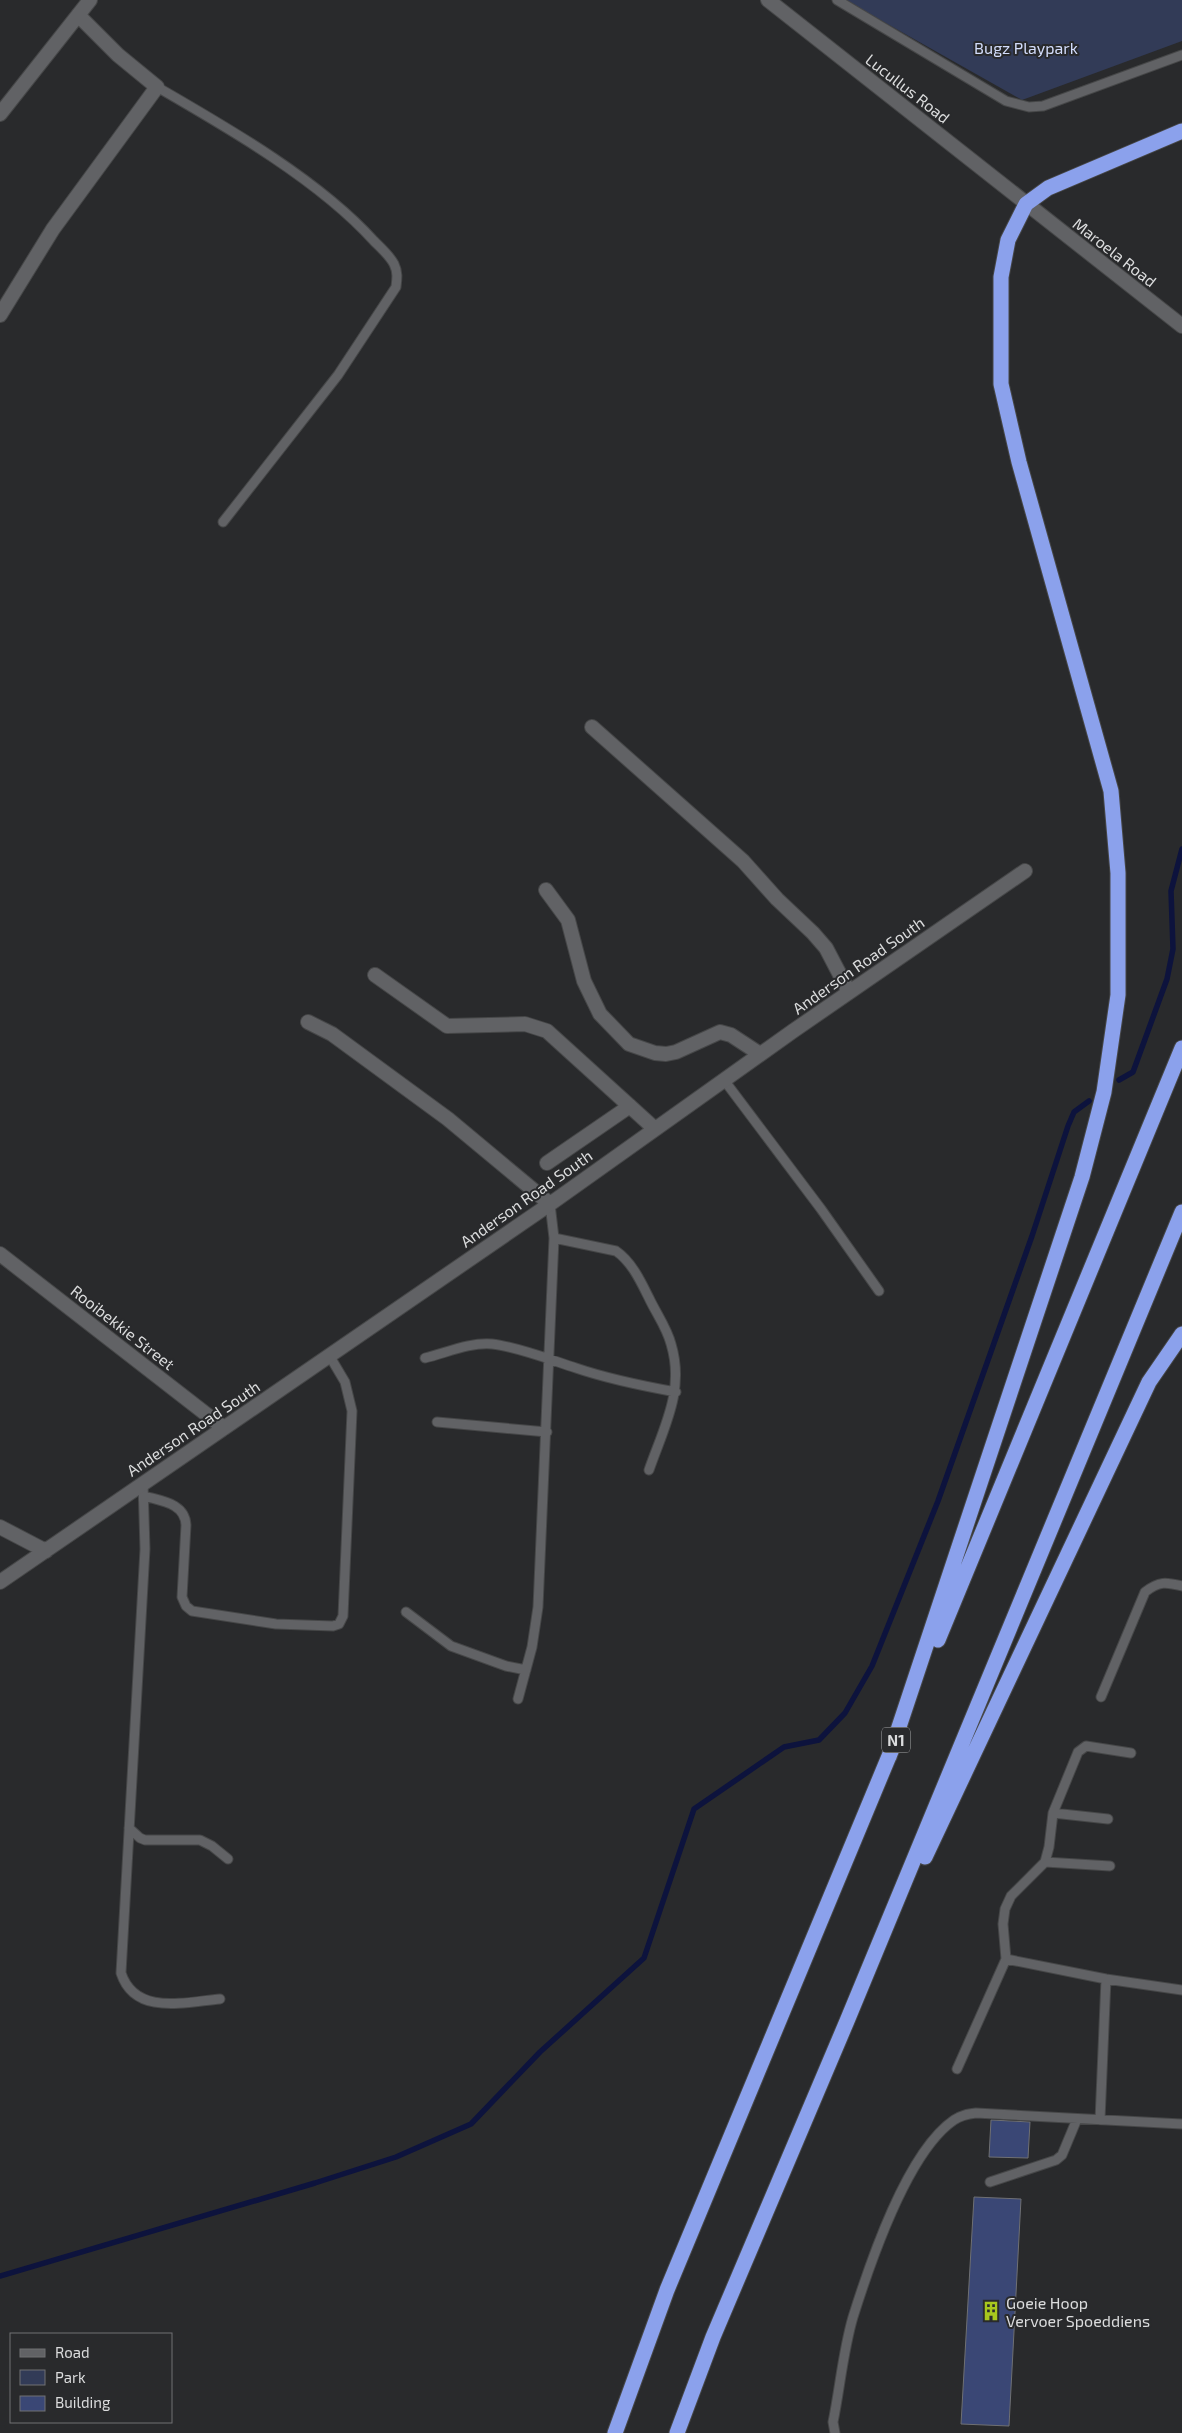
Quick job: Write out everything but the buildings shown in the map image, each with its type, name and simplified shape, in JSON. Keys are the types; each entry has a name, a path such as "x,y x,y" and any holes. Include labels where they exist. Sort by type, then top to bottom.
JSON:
{"highway":[{"path":"889,1757 1082,1177 1104,1092 1118,994 1118,873 1111,791 1019,462 1001,384 1001,277 1008,240 1026,204 1048,188 1182,131"},
{"name":"N1","path":"615,2433 667,2290 1182,1048"},
{"path":"677,2433 716,2328 847,2021 1182,1212"},
{"path":"847,2021 1054,1587 1149,1382 1182,1334"}],"street":[{"path":"0,114 90,0"},
{"name":"Lucullus Road","path":"768,0 1026,204"},
{"path":"0,315 53,228 157,87 118,55 78,15"},
{"name":"Maroela Road","path":"1026,204 1182,326"},
{"path":"592,727 743,861 776,899 822,941 849,992"},
{"name":"Anderson Road South","path":"0,1582 46,1550 143,1489 224,1428 550,1204 760,1054 1025,871"},
{"path":"546,890 568,920 584,981 600,1014 629,1044 655,1053 666,1054 676,1052 720,1032 731,1035 760,1054"},
{"path":"375,975 447,1026 525,1024 547,1030 655,1129"},
{"path":"308,1022 332,1034 448,1119 550,1204"},
{"path":"547,1163 630,1106"},
{"name":"Rooibekkie Street","path":"0,1254 224,1428"},
{"path":"0,1527 46,1550"}],"lane":[{"path":"837,0 845,7 1006,101 1029,107 1043,106 1182,54"},
{"path":"157,87 216,122 306,182 360,225 393,262 398,274 396,287 384,308 338,374 223,522"},
{"path":"724,1080 821,1209 879,1292"},
{"path":"518,1699 526,1670 538,1607 554,1238 550,1204"},
{"path":"554,1238 616,1252 626,1259 641,1282 671,1342 676,1362 676,1392 649,1470"},
{"path":"425,1358 478,1344 493,1344 550,1358 576,1368 619,1380 676,1392"},
{"path":"220,1999 162,2004 148,2002 140,1998 124,1980 121,1972 145,1549 143,1489 170,1503 185,1516 182,1597 186,1606 192,1611 276,1624 333,1626 339,1624 343,1616 344,1606 352,1411 345,1382 329,1355"},
{"path":"437,1422 547,1432"},
{"path":"1101,1697 1146,1592 1155,1584 1165,1581 1182,1586"},
{"path":"406,1612 451,1646 506,1666 526,1670"},
{"path":"957,2069 1006,1959 1003,1924 1005,1909 1011,1896 1045,1862 1049,1847 1053,1813 1078,1752 1083,1746 1131,1752"},
{"path":"1053,1813 1108,1819"},
{"path":"129,1828 145,1840 200,1840 212,1846 228,1859"},
{"path":"1045,1862 1110,1866"},
{"path":"1006,1959 1106,1979 1182,1990"},
{"path":"1100,2120 1106,1979"},
{"path":"835,2433 833,2422 853,2319 893,2206 918,2161 942,2131 954,2120 964,2115 976,2113 1182,2124"},
{"path":"990,2182 1056,2160 1062,2154 1077,2119"}],"green space":[{"name":"Bugz Playpark","path":"845,0 1182,0 1182,41 1022,100"}],"waterway":[{"path":"1119,1080 1133,1072 1167,979 1173,949 1171,891 1182,849"},
{"path":"0,2276 315,2183 396,2157 471,2124 540,2052 644,1958 694,1809 784,1747 819,1740 845,1713 872,1666 938,1501 1032,1236 1068,1126 1074,1112 1089,1101"}],"place":[{"name":"Goeie Hoop Vervoer Spoeddiens","path":"991,2311"}]}
